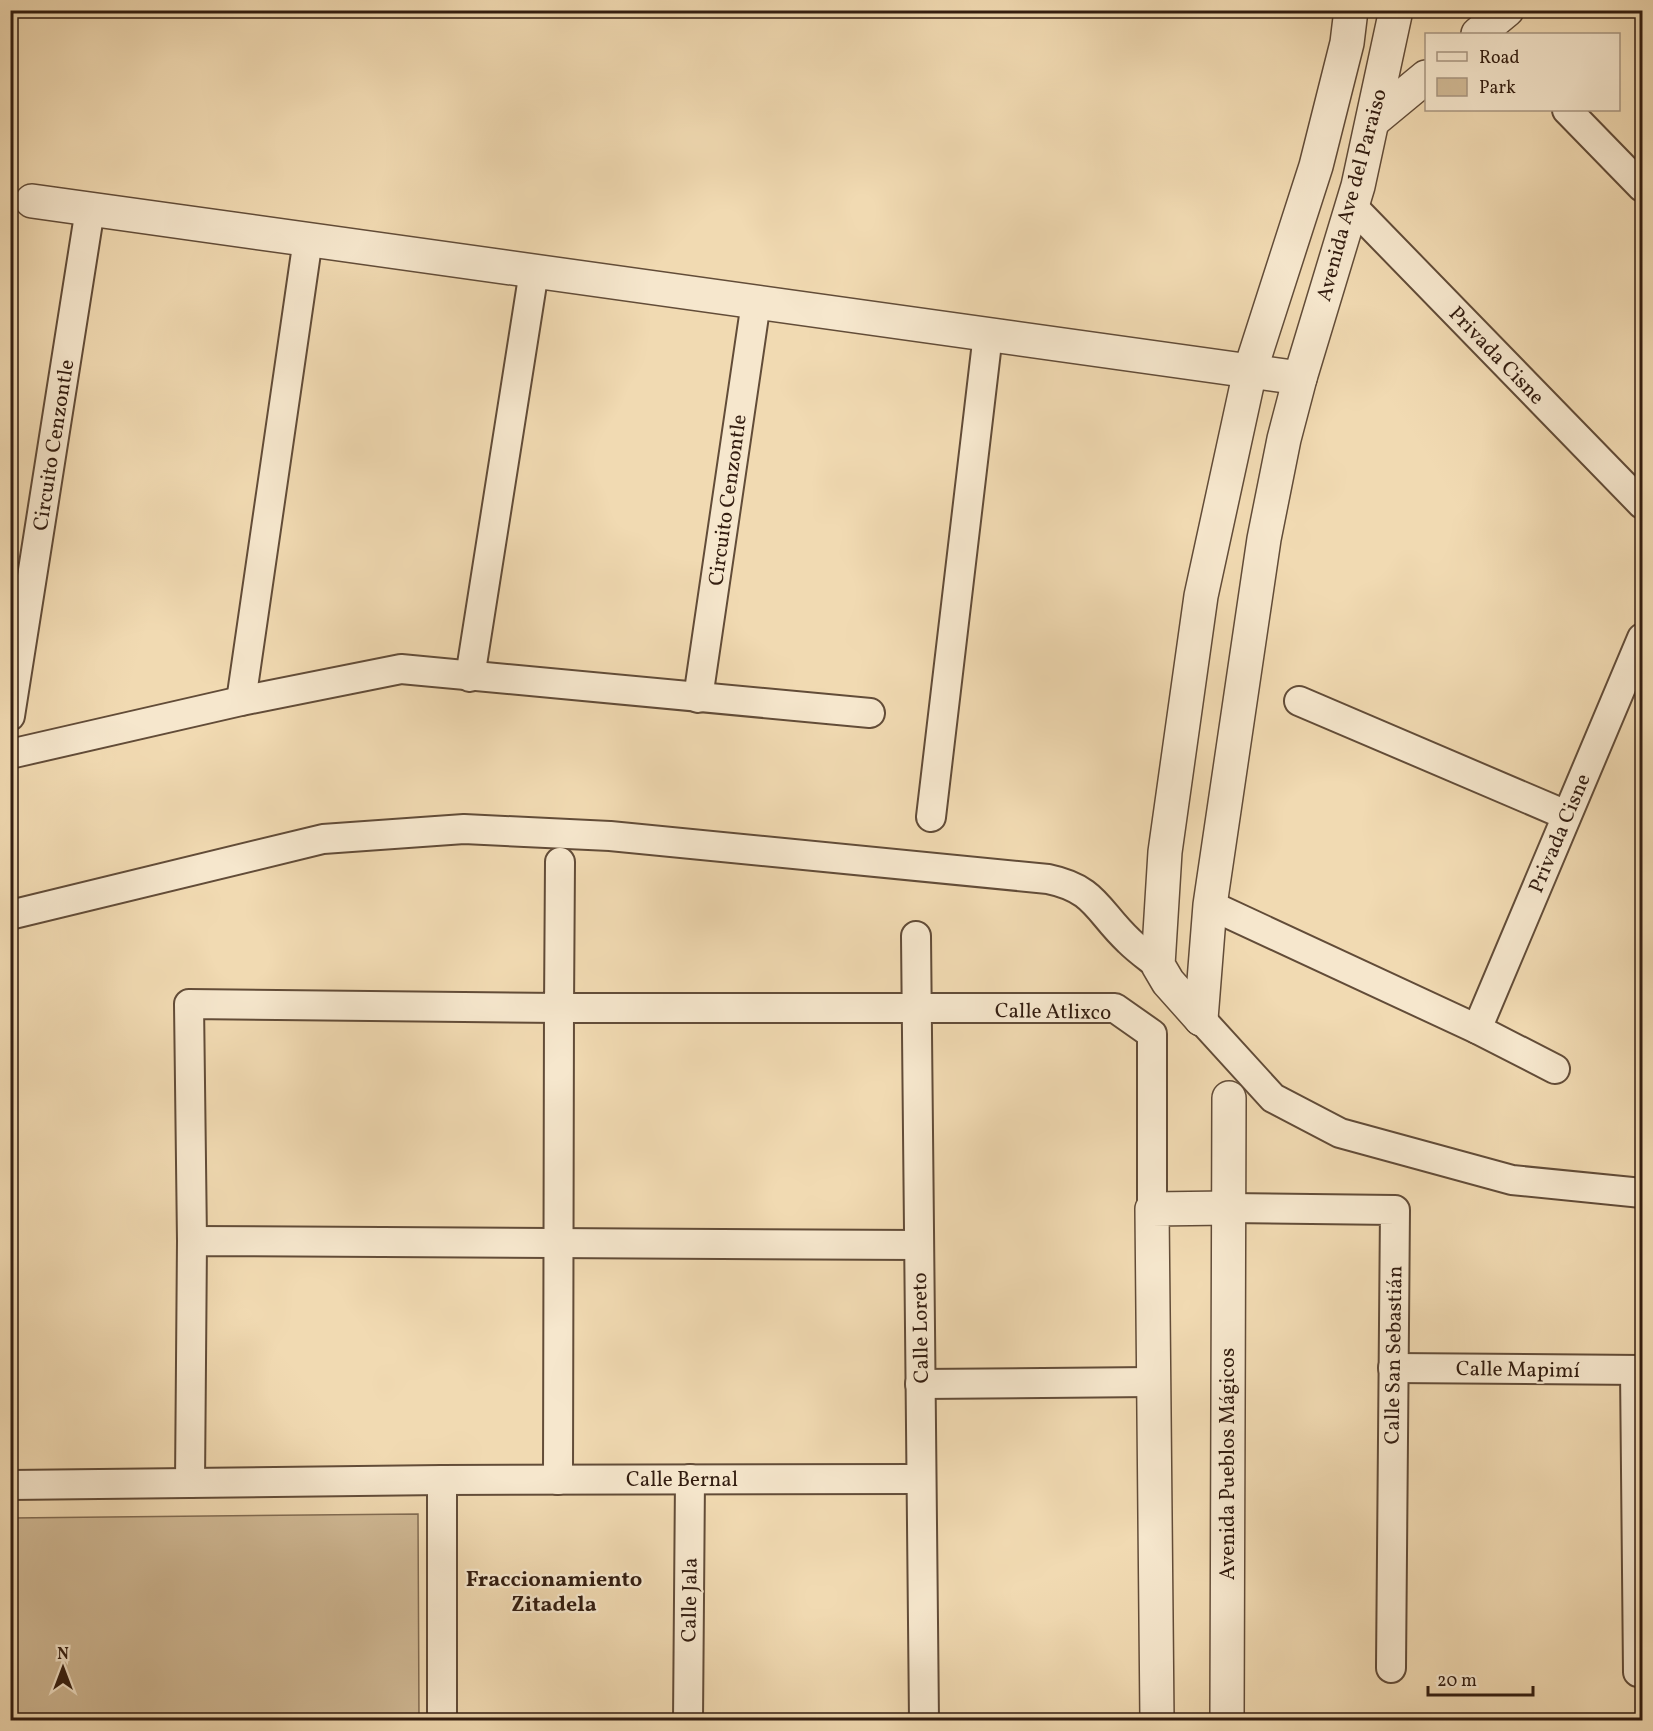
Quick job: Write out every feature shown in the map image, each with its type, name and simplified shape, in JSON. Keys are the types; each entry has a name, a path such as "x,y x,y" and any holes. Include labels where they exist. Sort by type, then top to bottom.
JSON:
{"street":[{"name":"Avenida Ave del Paraiso","path":"1158,965 1165,852 1201,596 1250,371 1316,166 1347,43 1351,10"},
{"name":"Avenida Ave del Paraiso","path":"1201,1019 1210,905 1264,539 1284,439 1300,378 1352,206 1374,120 1396,10"},
{"path":"1479,33 1507,10"},
{"path":"1374,120 1425,78"},
{"path":"1568,111 1642,187"},
{"path":"32,201 1300,378"},
{"name":"Privada Cisne","path":"1352,206 1642,504"},
{"name":"Circuito Cenzontle","path":"10,716 90,209"},
{"path":"242,701 308,239"},
{"path":"470,677 534,271"},
{"name":"Circuito Cenzontle","path":"698,698 756,302"},
{"path":"932,817 988,334"},
{"name":"Privada Cisne","path":"1477,1029 1642,638"},
{"path":"10,754 242,701 401,669 870,713"},
{"path":"1299,701 1566,815"},
{"path":"10,915 323,839 464,829 610,836 1048,879 1067,883 1090,896 1128,940 1158,965 1168,982 1273,1098 1340,1133 1512,1180 1642,1193"},
{"path":"558,1480 560,862"},
{"path":"1210,905 1477,1029 1555,1069"},
{"name":"Calle Loreto","path":"916,936 924,1720"},
{"path":"190,1483 192,1241 189,1004 917,1010"},
{"name":"Calle Atlixco","path":"917,1010 1115,1008 1152,1034 1152,1209"},
{"name":"Avenida Pueblos Mágicos","path":"1227,1720 1229,1098"},
{"path":"1157,1720 1152,1209 1227,1208"},
{"name":"Calle San Sebastián","path":"1227,1208 1395,1210 1391,1668"},
{"path":"192,1241 919,1245"},
{"name":"Calle Mapimí","path":"1393,1368 1639,1370"},
{"path":"1638,1672 1639,1370"},
{"path":"921,1384 1152,1382"},
{"name":"Calle Jala","path":"688,1720 690,1479"},
{"name":"Calle Bernal","path":"10,1485 442,1480 921,1479"},
{"path":"442,1480 442,1720"}],"green space":[{"path":"418,1514 419,1720 11,1720 11,1518"}],"district":[{"name":"Fraccionamiento Zitadela","path":"554,1590"}]}
